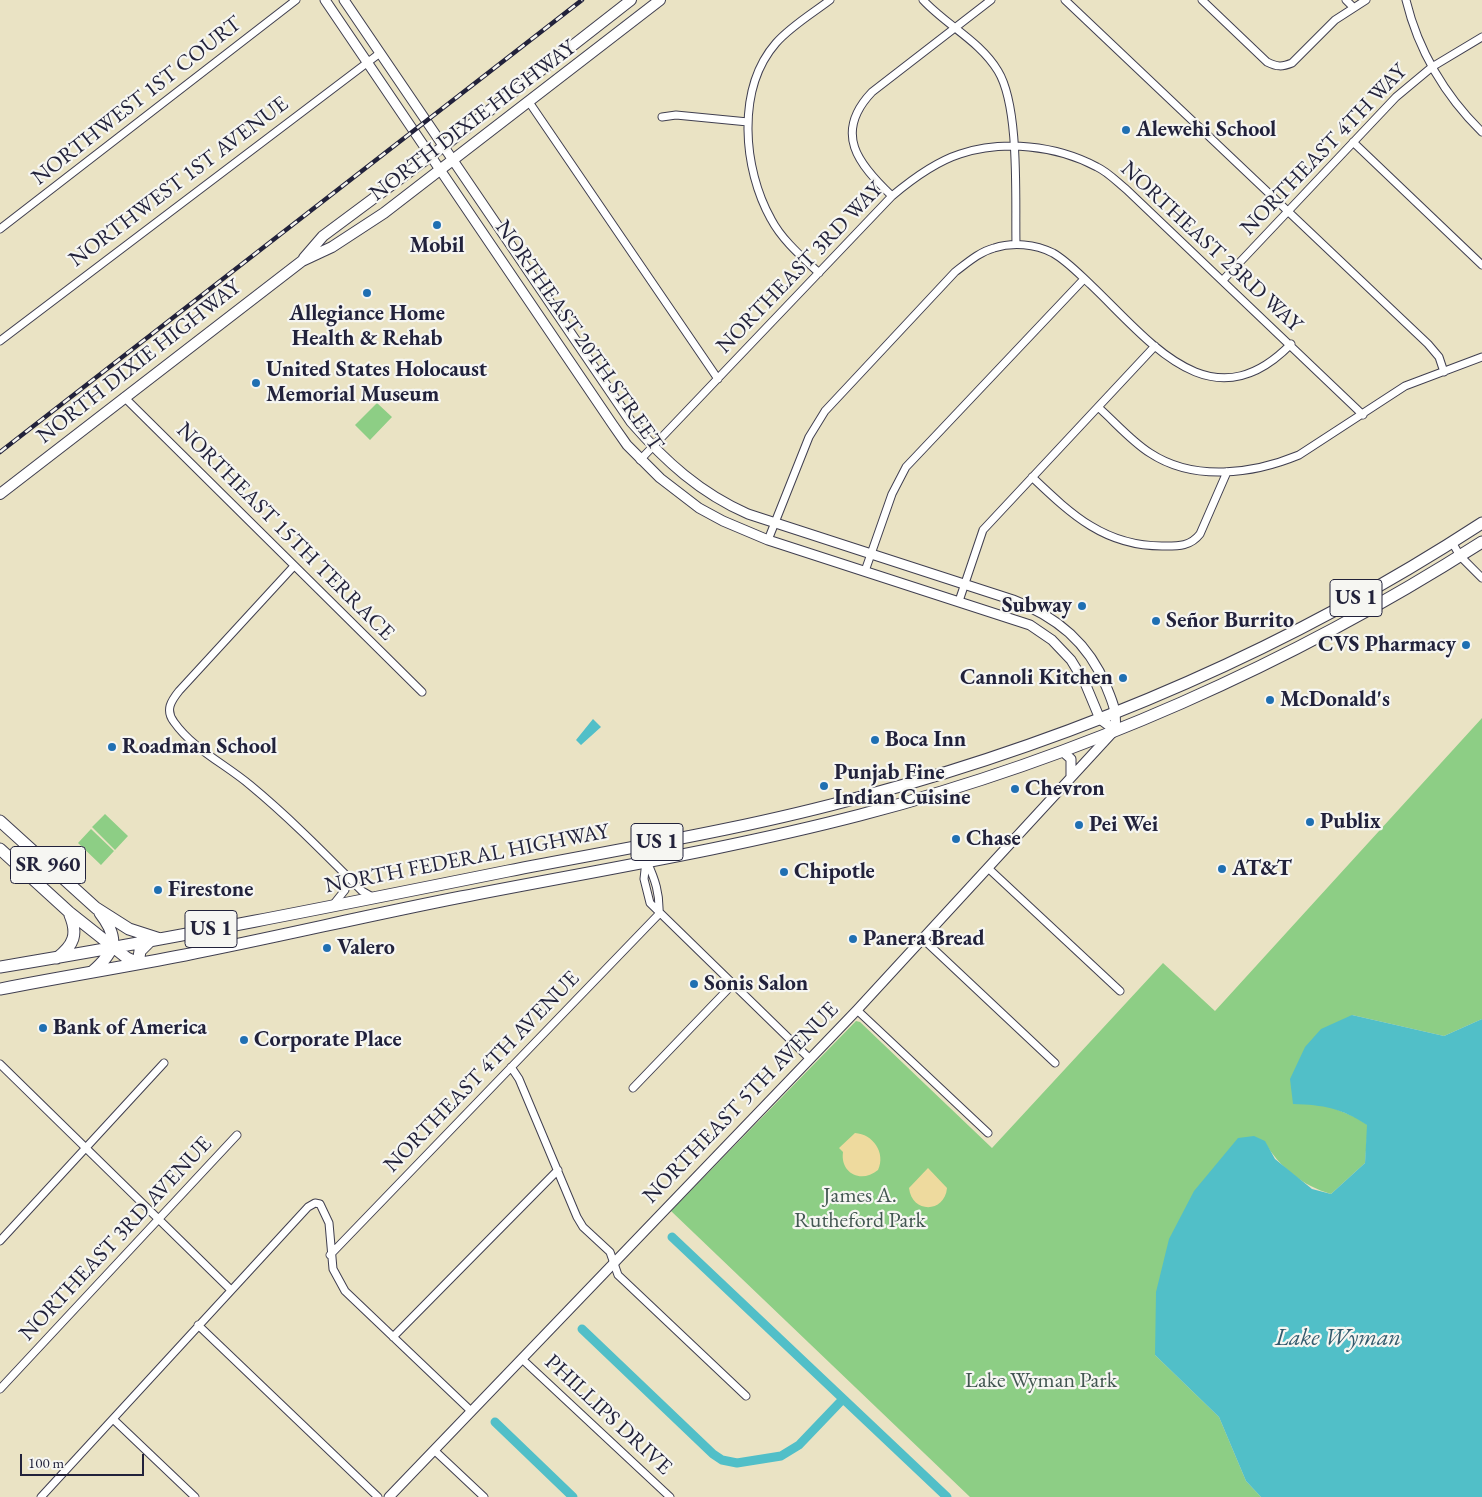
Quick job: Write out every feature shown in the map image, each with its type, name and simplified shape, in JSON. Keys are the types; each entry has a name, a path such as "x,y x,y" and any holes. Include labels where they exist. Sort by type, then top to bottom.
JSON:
{"main road":[{"name":"NORTH DIXIE HIGHWAY","path":"302,261 323,236 444,146 631,0"},
{"name":"NORTH DIXIE HIGHWAY","path":"0,494 302,261 332,247 365,226 529,102 647,4 660,0"},
{"name":"NORTH FEDERAL HIGHWAY","path":"58,958 150,942 771,819 881,792 949,772 1117,713 1198,678 1286,635 1423,560 1482,523"},
{"name":"NORTH FEDERAL HIGHWAY","path":"138,964 337,922 774,836 862,815 953,788 1062,751 1204,693 1274,660 1418,582 1482,542"},
{"path":"1418,582 1426,567 1423,560"},
{"path":"949,772 953,788"},
{"path":"862,815 865,806 881,792"},
{"name":"SR 960","path":"0,821 96,908 129,929 162,939"},
{"path":"646,861 655,849 669,839"},
{"path":"618,866 634,857 641,845"},
{"path":"0,849 69,912 113,948 138,964 140,951 150,942"},
{"path":"337,922 342,910 350,902"},
{"path":"92,972 107,958 113,948 111,932 96,908"},
{"path":"58,958 68,950 74,937 75,925 69,912"},
{"name":"US 1","path":"0,967 58,958"},
{"name":"US 1","path":"0,989 138,964"}],"street":[{"name":"NORTHWEST 1ST COURT","path":"0,230 296,0"},
{"path":"326,0 350,9"},
{"name":"NORTHEAST 20TH STREET","path":"326,0 516,283 623,439 640,460 699,508 723,521 768,540 1020,621 1041,632 1058,646 1080,672 1100,719"},
{"name":"NORTHEAST 20TH STREET","path":"344,0 631,422 674,469 708,494 740,511 1029,606 1054,620 1070,633 1096,664 1117,713 1115,730"},
{"path":"819,273 782,236 771,220 755,180 750,160 748,122 758,77 776,42 830,0"},
{"path":"923,0 970,40 998,71 1011,110 1016,244"},
{"path":"892,196 866,171 858,157 853,138 857,115 862,102 872,92 990,0"},
{"path":"1065,0 1428,344 1438,358 1444,372"},
{"path":"1202,0 1267,62 1275,66 1284,66 1292,62 1320,33 1353,7 1366,0"},
{"path":"1346,0 1353,7"},
{"path":"1406,0 1414,28 1432,67 1457,104 1482,132"},
{"name":"NORTHEAST 4TH WAY","path":"1222,280 1396,97 1432,67 1482,37"},
{"name":"NORTHWEST 1ST AVENUE","path":"0,341 380,53"},
{"path":"529,102 718,379"},
{"path":"662,117 676,115 748,122"},
{"path":"1353,142 1482,265"},
{"name":"NORTHEAST 3RD WAY","path":"640,460 892,196 910,181 959,154 1013,146"},
{"name":"NORTHEAST 23RD WAY","path":"1013,146 1039,148 1074,157 1098,167 1127,190 1363,414"},
{"path":"768,540 809,437 825,411 955,272 976,256 993,248 1016,244 1038,247 1054,254 1084,279 1155,346 1183,368 1198,374 1222,378 1238,376 1262,368 1290,344"},
{"path":"516,283 530,271"},
{"path":"865,571 892,494 906,467 1084,279"},
{"path":"959,601 983,530 1155,346"},
{"path":"1098,407 1142,448 1157,458 1189,469 1227,472 1264,467 1299,455 1405,386 1482,358"},
{"name":"NORTHEAST 15TH TERRACE","path":"124,397 422,692"},
{"path":"1032,477 1076,517 1105,534 1137,544 1171,546 1187,544 1195,540 1200,534 1227,472"},
{"path":"1452,542 1460,556 1482,578"},
{"path":"294,566 179,691 170,702 169,712 173,721 194,743 264,797 362,891 374,898"},
{"path":"1058,646 1070,633"},
{"path":"1100,719 1115,730"},
{"name":"NORTHEAST 5TH AVENUE","path":"389,1497 810,1060 1115,730"},
{"path":"1062,751 1071,759 1071,777"},
{"path":"771,819 774,836"},
{"path":"646,861 644,879 650,903 659,914 810,1060"},
{"path":"646,861 655,878 660,900 659,914"},
{"path":"988,868 1120,991"},
{"path":"333,905 345,890 344,873"},
{"name":"NORTHEAST 4TH AVENUE","path":"330,1255 659,914"},
{"path":"923,939 1055,1063"},
{"path":"633,1088 732,985"},
{"path":"857,1010 988,1133"},
{"path":"0,1064 231,1290"},
{"path":"0,1241 164,1064"},
{"path":"511,1067 519,1079 577,1217 583,1227 610,1252 618,1275 746,1396"},
{"name":"NORTHEAST 3RD AVENUE","path":"0,1389 237,1135"},
{"path":"393,1337 558,1170"},
{"path":"45,1495 198,1325 308,1207 315,1203 320,1204 324,1208 329,1223 330,1255 336,1277 345,1291 471,1411"},
{"path":"198,1325 378,1497"},
{"name":"PHILLIPS DRIVE","path":"522,1359 670,1497"},
{"path":"112,1419 194,1497"},
{"path":"434,1450 484,1497"}],"green space":[{"path":"377,403 392,417 370,440 355,425"},
{"name":"Lake Wyman Park","path":"1482,718 1482,1019 1444,1036 1352,1015 1326,1105 1355,1117 1368,1125 1365,1163 1331,1194 1301,1181 1284,1167 1264,1141 1155,1355 1219,1417 1246,1481 1261,1497 970,1497 671,1211 856,1021 860,1022 992,1148 1163,963 1215,1011"},
{"path":"105,814 128,836 115,850 92,827"},
{"path":"91,829 114,851 101,865 78,843"}],"sand":[{"path":"855,1133 867,1137 879,1151 880,1164 878,1170 865,1176 859,1176 848,1171 843,1159 843,1152 839,1148"},
{"path":"928,1168 947,1188 941,1202 935,1206 928,1207 916,1202 911,1196 909,1188"}],"water":[{"path":"593,719 601,727 581,745 576,740"},
{"name":"Lake Wyman","path":"1352,1015 1444,1036 1482,1019 1482,1497 1261,1497 1246,1481 1219,1417 1155,1355 1156,1292 1169,1239 1194,1191 1238,1138 1254,1136 1265,1141 1275,1159 1312,1189 1331,1194 1365,1163 1367,1125 1332,1108 1293,1104 1290,1079 1305,1047 1321,1029"}],"waterway":[{"path":"672,1237 947,1497"},
{"path":"582,1329 713,1454 722,1460 737,1463 781,1456 799,1445 843,1399"},
{"path":"495,1422 573,1497"}],"railway":[{"path":"0,452 582,0"}],"place":[{"name":"Alewehi School","path":"1126,130"},
{"name":"Mobil","path":"437,225"},
{"name":"Allegiance Home Health & Rehab","path":"367,293"},
{"name":"United States Holocaust Memorial Museum","path":"256,383"},
{"name":"Subway","path":"1082,606"},
{"name":"Señor Burrito","path":"1156,621"},
{"name":"CVS Pharmacy","path":"1466,645"},
{"name":"Cannoli Kitchen","path":"1123,678"},
{"name":"McDonald's","path":"1270,700"},
{"name":"Boca Inn","path":"875,740"},
{"name":"Roadman School","path":"112,747"},
{"name":"Punjab Fine Indian Cuisine","path":"824,786"},
{"name":"Chevron","path":"1015,789"},
{"name":"Publix","path":"1310,822"},
{"name":"Pei Wei","path":"1079,825"},
{"name":"Chase","path":"956,839"},
{"name":"AT&T","path":"1222,869"},
{"name":"Chipotle","path":"784,872"},
{"name":"Firestone","path":"158,890"},
{"name":"Panera Bread","path":"853,939"},
{"name":"Valero","path":"327,948"},
{"name":"Sonis Salon","path":"694,984"},
{"name":"Bank of America","path":"43,1028"},
{"name":"Corporate Place","path":"244,1040"}],"park label":[{"name":"James A. Rutheford Park","path":"860,1208"}]}
